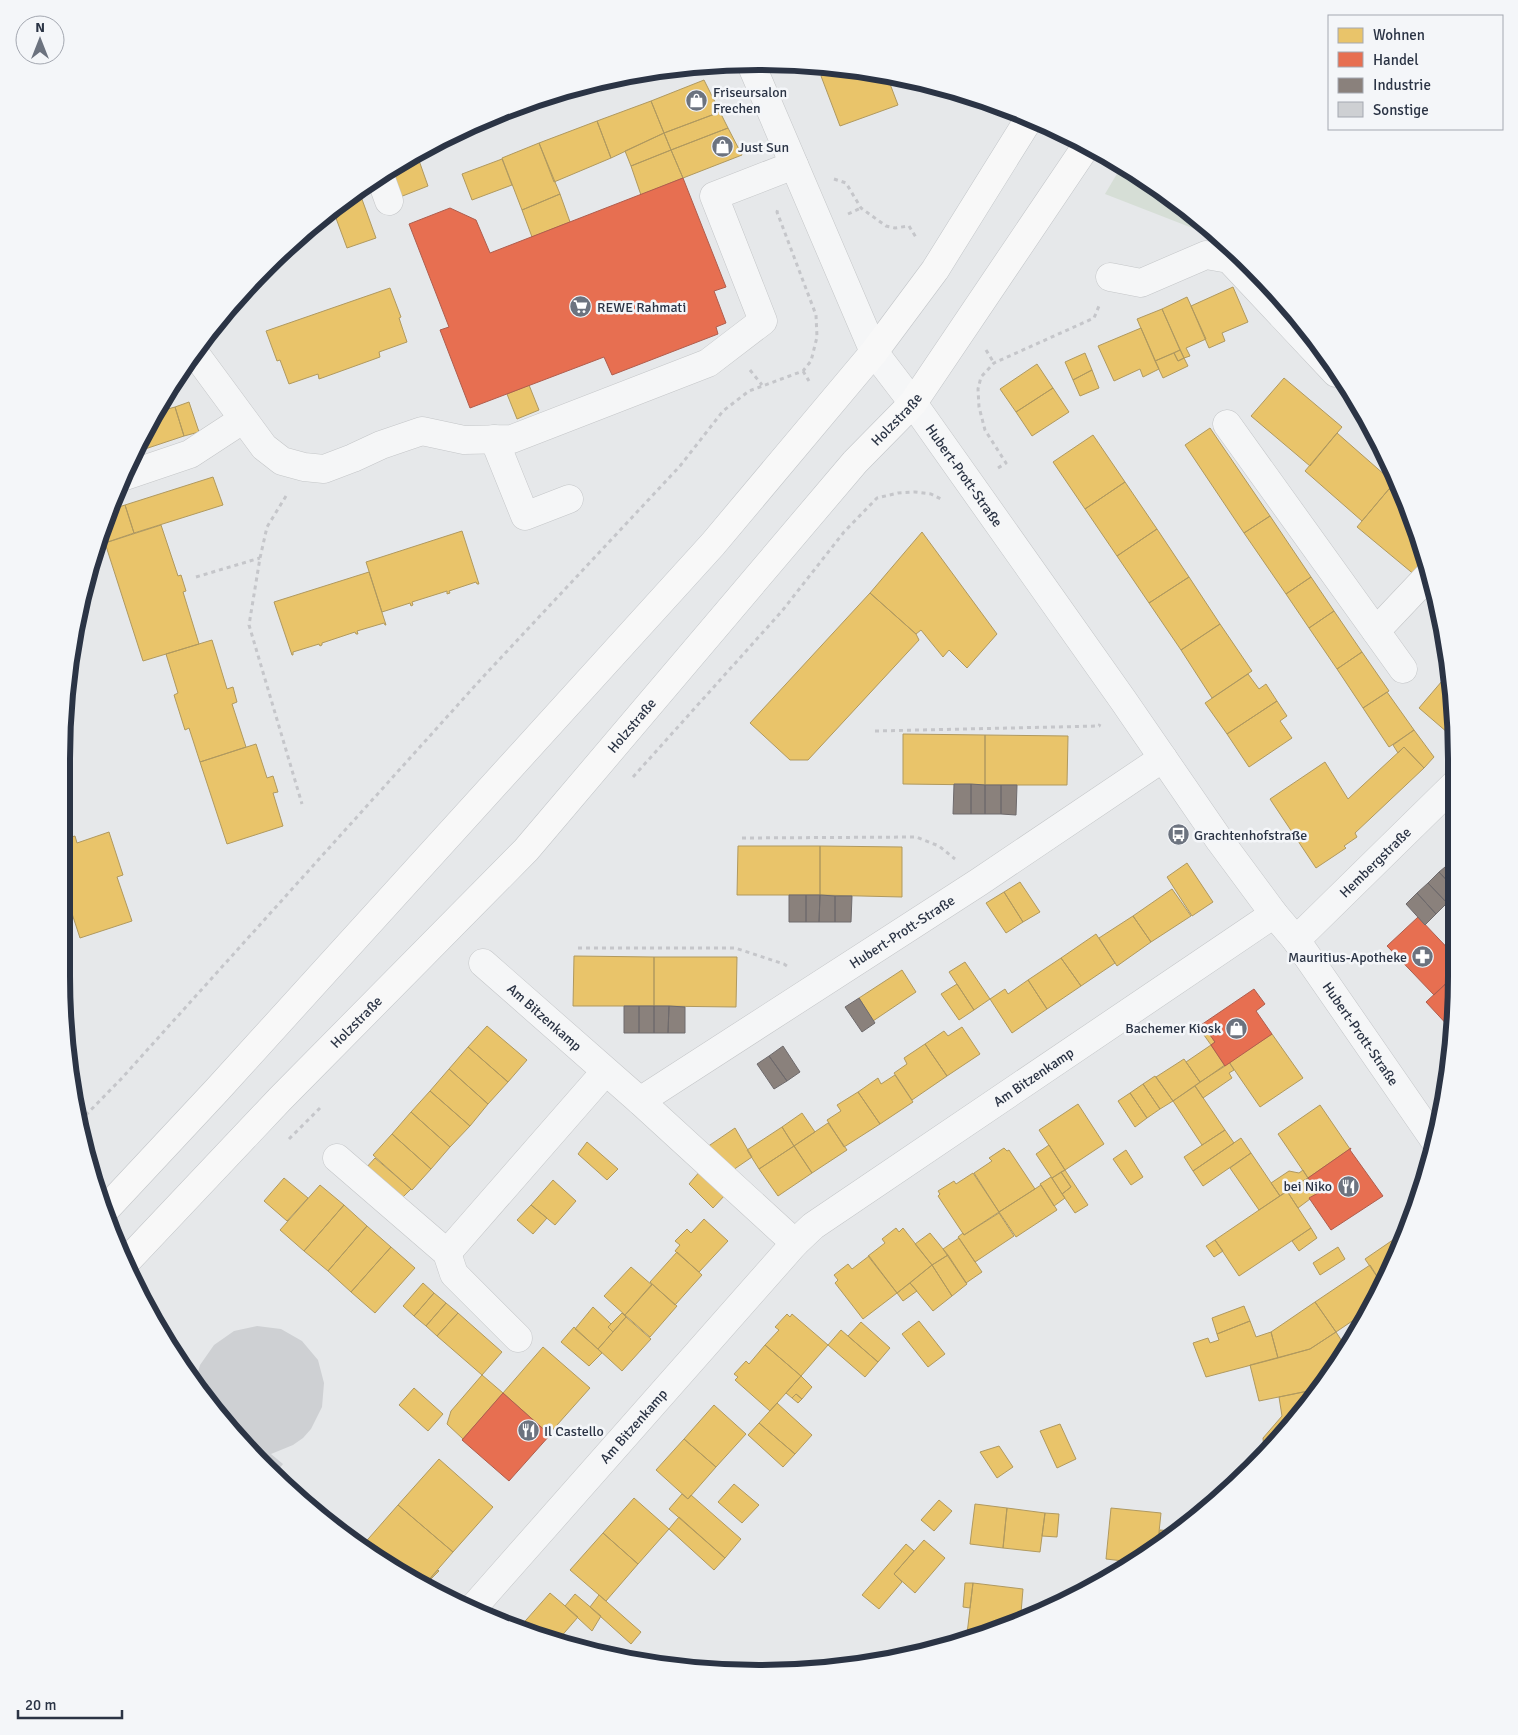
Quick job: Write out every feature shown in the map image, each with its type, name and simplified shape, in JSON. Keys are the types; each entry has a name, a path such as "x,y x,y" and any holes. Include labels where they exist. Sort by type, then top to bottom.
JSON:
{"main road":[{"path":"110,1205 225,1082 713,544 874,352 935,270 1026,123"},
{"name":"Holzstraße","path":"130,1258 280,1098 526,850 846,472 913,403 1083,151"}],"street":[{"name":"Hubert-Prott-Straße","path":"754,70 874,352 913,403 1220,841 1274,914 1296,940 1430,1133"},
{"path":"199,359 242,420 264,447 282,461 304,468 324,469 381,445 422,431 464,440 512,439 708,363 764,321 714,196 794,165"},
{"path":"382,182 389,201"},
{"path":"1110,277 1141,283 1206,255 1229,259 1309,344"},
{"path":"132,474 190,454 242,420"},
{"path":"1227,424 1403,669"},
{"path":"494,439 526,516 569,499"},
{"path":"1376,631 1425,580"},
{"name":"Hubert-Prott-Straße","path":"640,1101 979,882 1163,758"},
{"name":"Hembergstraße","path":"1296,940 1448,791"},
{"name":"Am Bitzenkamp","path":"476,1604 795,1243 813,1226 1274,914"},
{"name":"Am Bitzenkamp","path":"483,963 640,1101 795,1243"},
{"path":"447,1253 605,1072"},
{"path":"337,1158 447,1253 454,1274 518,1338"}],"path":[{"path":"861,208 886,226 895,228 909,226"},
{"path":"84,1116 122,1078 482,678 680,466 723,411 749,391 803,371 811,361 817,337 816,315 788,241"},
{"path":"1006,463 986,430 979,407 978,389 982,377 994,363 1094,318 1110,277"},
{"path":"302,804 249,625 267,527 304,468"},
{"path":"877,498 898,493 915,492 931,494 946,502"},
{"path":"196,577 260,558"},
{"path":"875,731 1099,726 1123,700"},
{"path":"742,838 916,837 939,846 979,882"},
{"path":"578,948 735,948 784,964 806,979 814,990"}],"shaded area":[{"path":"1119,171 1178,212 1202,232 1105,194"}],"building: Wohnen":[{"path":"827,74 889,82 898,105 840,126 821,76"},
{"path":"704,80 720,112 664,133 651,101"},
{"path":"651,101 664,133 611,158 597,121"},
{"path":"720,112 728,128 671,150 664,133"},
{"path":"597,121 611,158 554,182 539,143"},
{"path":"728,128 742,155 683,178 671,150"},
{"path":"664,133 671,150 631,166 625,151"},
{"path":"539,143 560,194 522,210 502,158"},
{"path":"671,150 683,178 641,195 631,166"},
{"path":"502,159 512,185 472,200 462,174"},
{"path":"419,160 428,186 400,197 392,176"},
{"path":"560,194 570,222 532,237 522,210"},
{"path":"361,197 376,238 347,248 335,216"},
{"path":"1233,287 1248,322 1222,333 1225,341 1209,348 1191,306"},
{"path":"390,288 401,317 399,318 407,342 379,352 380,357 319,379 318,374 289,384 280,360 277,361 266,331"},
{"path":"1187,297 1206,339 1186,348 1190,356 1184,358 1162,309"},
{"path":"1162,309 1180,350 1155,361 1137,319"},
{"path":"1141,328 1159,369 1143,377 1140,369 1114,381 1098,346"},
{"path":"1180,350 1184,358 1178,361 1174,353"},
{"path":"1085,353 1092,370 1073,380 1065,362"},
{"path":"1174,353 1178,361 1184,358 1188,366 1163,378 1155,361"},
{"path":"1037,364 1053,388 1016,412 1000,389"},
{"path":"1092,370 1099,388 1080,396 1073,380"},
{"path":"1284,378 1342,427 1310,466 1251,416"},
{"path":"529,385 539,410 517,419 507,394"},
{"path":"1053,388 1069,412 1032,436 1016,412"},
{"path":"189,402 199,432 184,436 175,407"},
{"path":"175,407 184,436 143,450 162,414 165,410"},
{"path":"1210,428 1270,516 1244,533 1185,445"},
{"path":"1337,433 1388,478 1392,486 1362,521 1305,471"},
{"path":"1093,435 1125,482 1085,509 1053,462"},
{"path":"213,477 223,505 134,533 125,505"},
{"path":"1125,482 1157,529 1117,556 1085,509"},
{"path":"1389,489 1396,495 1421,570 1416,576 1357,527"},
{"path":"125,505 134,533 105,543 107,538 118,507"},
{"path":"1270,516 1311,577 1286,594 1244,533"},
{"path":"161,525 178,576 181,575 186,591 183,592 199,644 143,661 105,543"},
{"path":"1157,529 1189,577 1149,603 1117,556"},
{"path":"462,531 479,584 476,582 449,591 450,593 447,594 447,591 412,602 413,605 411,606 410,603 382,612 366,562"},
{"path":"922,532 997,634 967,668 949,650 943,657 921,630 916,634 870,593"},
{"path":"369,572 386,625 384,623 357,631 358,634 355,632 322,643 320,646 319,644 293,652 292,655 274,602"},
{"path":"1189,577 1220,624 1181,650 1149,603"},
{"path":"1311,577 1334,611 1309,628 1286,594"},
{"path":"870,593 916,634 919,640 808,760 790,760 750,723"},
{"path":"1334,611 1362,652 1337,669 1309,628"},
{"path":"1220,624 1252,671 1212,698 1181,650"},
{"path":"212,640 227,689 233,687 237,702 232,704 246,747 200,762 189,728 185,730 174,695 178,693 166,654"},
{"path":"1362,652 1389,691 1363,708 1337,669"},
{"path":"1248,674 1259,689 1266,684 1277,701 1227,734 1205,703"},
{"path":"1443,680 1447,732 1419,708"},
{"path":"1387,692 1414,730 1389,747 1363,708"},
{"path":"1277,701 1287,716 1280,721 1292,738 1249,767 1227,734"},
{"path":"1414,730 1434,757 1424,768 1404,747 1398,753 1393,745"},
{"path":"903,734 985,735 985,785 903,784"},
{"path":"985,735 1068,736 1067,785 985,785"},
{"path":"256,744 267,778 273,776 278,792 273,793 283,826 227,844 200,762"},
{"path":"1404,747 1424,768 1355,833 1357,837 1344,846 1346,848 1316,868 1270,799 1325,762 1348,799"},
{"path":"109,832 123,875 117,877 132,921 80,938 70,907 70,837 75,836 77,843"},
{"path":"738,846 820,846 820,895 737,895"},
{"path":"820,846 902,847 902,897 820,895"},
{"path":"1187,863 1213,902 1192,916 1167,877"},
{"path":"1020,882 1040,912 1023,922 1004,892"},
{"path":"1172,889 1191,916 1151,942 1133,916"},
{"path":"1004,892 1023,922 1006,933 986,903"},
{"path":"1133,916 1151,942 1117,966 1099,938"},
{"path":"1096,934 1115,963 1081,986 1061,958"},
{"path":"574,956 654,957 654,1006 573,1006"},
{"path":"654,957 737,957 736,1007 654,1006"},
{"path":"1061,958 1081,986 1047,1009 1028,980"},
{"path":"965,962 990,999 974,1010 949,972"},
{"path":"902,970 916,992 873,1021 859,998"},
{"path":"1028,980 1047,1009 1012,1033 990,999 1005,989 1008,994"},
{"path":"957,984 974,1010 959,1020 941,994"},
{"path":"1203,1025 1215,1042 1211,1045 1199,1028"},
{"path":"487,1026 527,1060 508,1082 468,1047"},
{"path":"962,1027 980,1054 947,1076 925,1044 944,1031 948,1036"},
{"path":"1272,1034 1303,1078 1260,1107 1229,1062"},
{"path":"925,1044 947,1076 912,1100 894,1073 907,1064 904,1058"},
{"path":"1211,1045 1225,1066 1200,1082 1186,1062"},
{"path":"468,1047 508,1082 488,1104 449,1069"},
{"path":"1184,1059 1200,1082 1173,1101 1156,1077"},
{"path":"1229,1062 1234,1070 1229,1073 1232,1078 1203,1098 1195,1086"},
{"path":"449,1069 488,1104 470,1126 430,1091"},
{"path":"895,1075 913,1102 880,1124 858,1092 878,1078 881,1084"},
{"path":"1155,1076 1173,1101 1160,1109 1143,1084"},
{"path":"1143,1084 1160,1109 1147,1118 1130,1093"},
{"path":"1195,1086 1225,1130 1202,1145 1173,1101"},
{"path":"430,1091 470,1126 450,1147 411,1112"},
{"path":"858,1092 880,1124 844,1147 827,1120 841,1111 837,1105"},
{"path":"1130,1093 1147,1118 1135,1127 1118,1101"},
{"path":"1078,1104 1104,1144 1065,1170 1039,1130"},
{"path":"1320,1105 1350,1149 1308,1178 1278,1134"},
{"path":"411,1112 450,1147 431,1169 392,1134"},
{"path":"802,1113 815,1132 794,1146 782,1127"},
{"path":"828,1123 847,1150 812,1173 794,1146"},
{"path":"782,1127 794,1146 759,1169 747,1150"},
{"path":"735,1128 752,1157 733,1170 707,1147"},
{"path":"1225,1130 1234,1143 1193,1171 1184,1157"},
{"path":"392,1134 431,1169 412,1190 373,1155"},
{"path":"1241,1138 1251,1153 1203,1186 1193,1171"},
{"path":"587,1142 618,1169 607,1180 578,1154"},
{"path":"1049,1145 1065,1170 1052,1178 1036,1154"},
{"path":"794,1146 812,1173 778,1196 759,1169"},
{"path":"1004,1148 1007,1151 1009,1150 1035,1189 999,1212 974,1173 992,1161 989,1158"},
{"path":"1126,1150 1143,1177 1131,1185 1113,1159"},
{"path":"1251,1153 1280,1196 1259,1210 1230,1168"},
{"path":"375,1158 411,1189 400,1200 365,1169"},
{"path":"701,1170 726,1194 713,1208 689,1184"},
{"path":"1065,1170 1088,1205 1075,1213 1062,1194 1071,1187 1061,1172"},
{"path":"1303,1170 1308,1178 1280,1196 1271,1183 1289,1171 1299,1173"},
{"path":"1061,1172 1071,1187 1062,1194 1052,1178"},
{"path":"973,1173 999,1212 964,1235 938,1196 940,1194 938,1191 954,1181 956,1184"},
{"path":"1051,1177 1065,1198 1054,1206 1040,1184"},
{"path":"284,1178 308,1198 287,1221 264,1201"},
{"path":"1308,1178 1318,1193 1298,1208 1287,1191"},
{"path":"553,1180 576,1201 555,1225 531,1205"},
{"path":"320,1185 344,1205 304,1251 280,1230"},
{"path":"1041,1185 1057,1210 1016,1237 999,1212"},
{"path":"1287,1191 1311,1228 1239,1276 1215,1240"},
{"path":"344,1205 367,1226 328,1271 304,1251"},
{"path":"531,1205 547,1218 533,1234 517,1220"},
{"path":"999,1213 1014,1236 975,1262 958,1237"},
{"path":"704,1219 728,1241 699,1272 675,1251 680,1245 675,1241 687,1229 691,1233"},
{"path":"367,1226 391,1247 351,1292 328,1271"},
{"path":"896,1228 899,1232 903,1228 932,1265 897,1293 868,1256 885,1243 882,1239"},
{"path":"1311,1228 1317,1238 1299,1251 1292,1241"},
{"path":"930,1233 948,1255 932,1265 915,1244"},
{"path":"1397,1237 1378,1278 1365,1259"},
{"path":"959,1238 982,1272 966,1283 943,1249"},
{"path":"1215,1240 1223,1251 1214,1257 1206,1246"},
{"path":"391,1247 415,1268 375,1313 351,1292"},
{"path":"1338,1247 1345,1259 1320,1275 1313,1263"},
{"path":"677,1252 702,1275 675,1305 650,1282"},
{"path":"948,1255 967,1284 952,1296 932,1265"},
{"path":"869,1256 897,1293 863,1319 835,1283 838,1280 834,1275 848,1264 852,1269"},
{"path":"932,1265 952,1296 933,1311 910,1283"},
{"path":"1370,1265 1378,1278 1357,1318 1336,1332 1315,1302"},
{"path":"631,1267 652,1285 625,1315 604,1296"},
{"path":"423,1283 434,1293 414,1316 403,1306"},
{"path":"910,1283 917,1291 903,1301 897,1293"},
{"path":"652,1284 677,1306 650,1337 625,1315"},
{"path":"434,1293 446,1303 426,1326 414,1316"},
{"path":"1315,1302 1336,1332 1310,1349 1278,1358 1271,1332"},
{"path":"446,1303 458,1313 437,1336 426,1326"},
{"path":"1244,1306 1250,1321 1217,1334 1212,1318"},
{"path":"593,1307 611,1324 608,1327 613,1332 598,1349 575,1329"},
{"path":"458,1313 502,1352 482,1375 437,1336"},
{"path":"622,1313 626,1317 613,1332 608,1327"},
{"path":"787,1314 790,1317 792,1314 828,1345 801,1376 765,1345 779,1330 775,1327"},
{"path":"626,1317 651,1339 622,1371 598,1349"},
{"path":"919,1321 945,1354 928,1367 902,1334"},
{"path":"1250,1321 1256,1337 1271,1332 1278,1358 1206,1377 1193,1343 1208,1338 1210,1343 1219,1340 1217,1334"},
{"path":"861,1322 890,1348 878,1362 848,1336"},
{"path":"574,1327 602,1353 589,1366 561,1342"},
{"path":"841,1330 878,1362 865,1377 828,1345"},
{"path":"1336,1332 1342,1342 1309,1391 1259,1401 1250,1365 1310,1349"},
{"path":"765,1345 801,1376 770,1411 735,1380 738,1377 734,1374 746,1361 749,1364"},
{"path":"543,1347 590,1388 549,1434 503,1393"},
{"path":"482,1375 503,1393 463,1439 447,1424 451,1411"},
{"path":"801,1376 812,1387 802,1399 796,1394 792,1398 786,1393"},
{"path":"414,1388 443,1414 428,1431 399,1405"},
{"path":"1309,1391 1264,1444 1263,1438 1282,1416 1279,1397"},
{"path":"796,1394 802,1399 798,1403 792,1398"},
{"path":"777,1403 812,1435 795,1454 759,1423"},
{"path":"714,1405 746,1434 716,1467 684,1439"},
{"path":"759,1423 795,1454 783,1467 748,1435"},
{"path":"1060,1424 1076,1459 1057,1468 1040,1431"},
{"path":"684,1439 716,1467 688,1499 656,1470"},
{"path":"999,1446 1013,1467 997,1478 980,1452"},
{"path":"439,1459 493,1507 453,1552 398,1505"},
{"path":"734,1484 759,1505 742,1523 718,1502"},
{"path":"682,1494 688,1499 691,1495 741,1539 725,1558 669,1509"},
{"path":"634,1498 669,1529 638,1564 603,1533"},
{"path":"939,1500 952,1511 934,1531 921,1520"},
{"path":"975,1504 1007,1508 1003,1548 970,1544"},
{"path":"398,1505 453,1552 428,1580 366,1542"},
{"path":"1007,1508 1045,1513 1040,1552 1003,1548"},
{"path":"1111,1508 1161,1513 1159,1537 1123,1561 1106,1559"},
{"path":"1045,1513 1059,1514 1057,1537 1042,1536"},
{"path":"679,1517 725,1558 714,1570 669,1529"},
{"path":"1160,1530 1167,1531 1159,1537"},
{"path":"603,1533 638,1564 606,1601 570,1570"},
{"path":"924,1540 945,1558 915,1593 894,1574"},
{"path":"906,1544 914,1551 894,1574 902,1582 879,1609 862,1595"},
{"path":"438,1570 439,1571 429,1581"},
{"path":"965,1583 973,1583 970,1608 963,1607"},
{"path":"973,1583 1023,1589 1021,1613 1023,1613 967,1632"},
{"path":"550,1593 578,1617 562,1636 523,1623"},
{"path":"575,1594 601,1616 592,1631 565,1606"},
{"path":"599,1595 641,1632 631,1644 590,1607"}],"building: Handel":[{"name":"REWE Rahmati","path":"683,178 726,287 714,291 726,323 716,327 718,334 612,375 604,357 470,408 440,330 449,327 409,224 450,208 476,220 490,253"},
{"path":"1418,917 1448,949 1448,982 1434,995 1387,946"},
{"path":"1448,982 1447,1024 1426,1002"},
{"path":"1254,989 1265,1004 1256,1011 1272,1034 1225,1066 1211,1045 1215,1042 1203,1025 1198,1027"},
{"path":"1351,1148 1350,1150 1383,1196 1331,1230 1309,1198 1318,1193 1308,1178"},
{"path":"503,1393 550,1435 509,1481 462,1440"}],"building: Industrie":[{"path":"954,784 971,784 971,814 953,814"},
{"path":"971,784 985,785 985,814 971,814"},
{"path":"985,785 1001,785 1001,814 985,814"},
{"path":"1001,785 1017,785 1016,815 1001,814"},
{"path":"1448,864 1448,882 1439,872"},
{"path":"1439,872 1448,882 1448,902 1447,903 1428,883"},
{"path":"1428,883 1447,903 1436,914 1417,893"},
{"path":"1417,893 1436,914 1425,925 1406,904"},
{"path":"789,895 806,895 806,922 789,922"},
{"path":"806,895 820,895 819,922 806,922"},
{"path":"820,895 835,896 835,922 819,922"},
{"path":"835,896 852,896 851,922 835,922"},
{"path":"859,998 875,1023 862,1032 845,1007"},
{"path":"624,1006 639,1006 639,1033 624,1033"},
{"path":"639,1006 654,1006 654,1033 639,1033"},
{"path":"654,1006 669,1006 668,1033 654,1033"},
{"path":"669,1006 685,1007 685,1033 668,1033"},
{"path":"783,1046 800,1072 787,1081 769,1056"},
{"path":"769,1056 787,1081 774,1089 757,1064"}],"building: Sonstige":[{"path":"257,1326 281,1329 302,1341 318,1360 324,1383 322,1407 311,1429 303,1438 293,1445 271,1454 283,1464 279,1469 241,1430 197,1375 200,1365 214,1345 234,1331"}],"place":[{"name":"Friseursalon Frechen","path":"697,100"},
{"name":"Just Sun","path":"722,147"},
{"name":"REWE Rahmati","path":"581,307"},
{"name":"Grachtenhofstraße","path":"1178,835"},
{"name":"Mauritius-Apotheke","path":"1423,957"},
{"name":"Bachemer Kiosk","path":"1237,1028"},
{"name":"bei Niko","path":"1348,1186"},
{"name":"Il Castello","path":"528,1431"}]}
